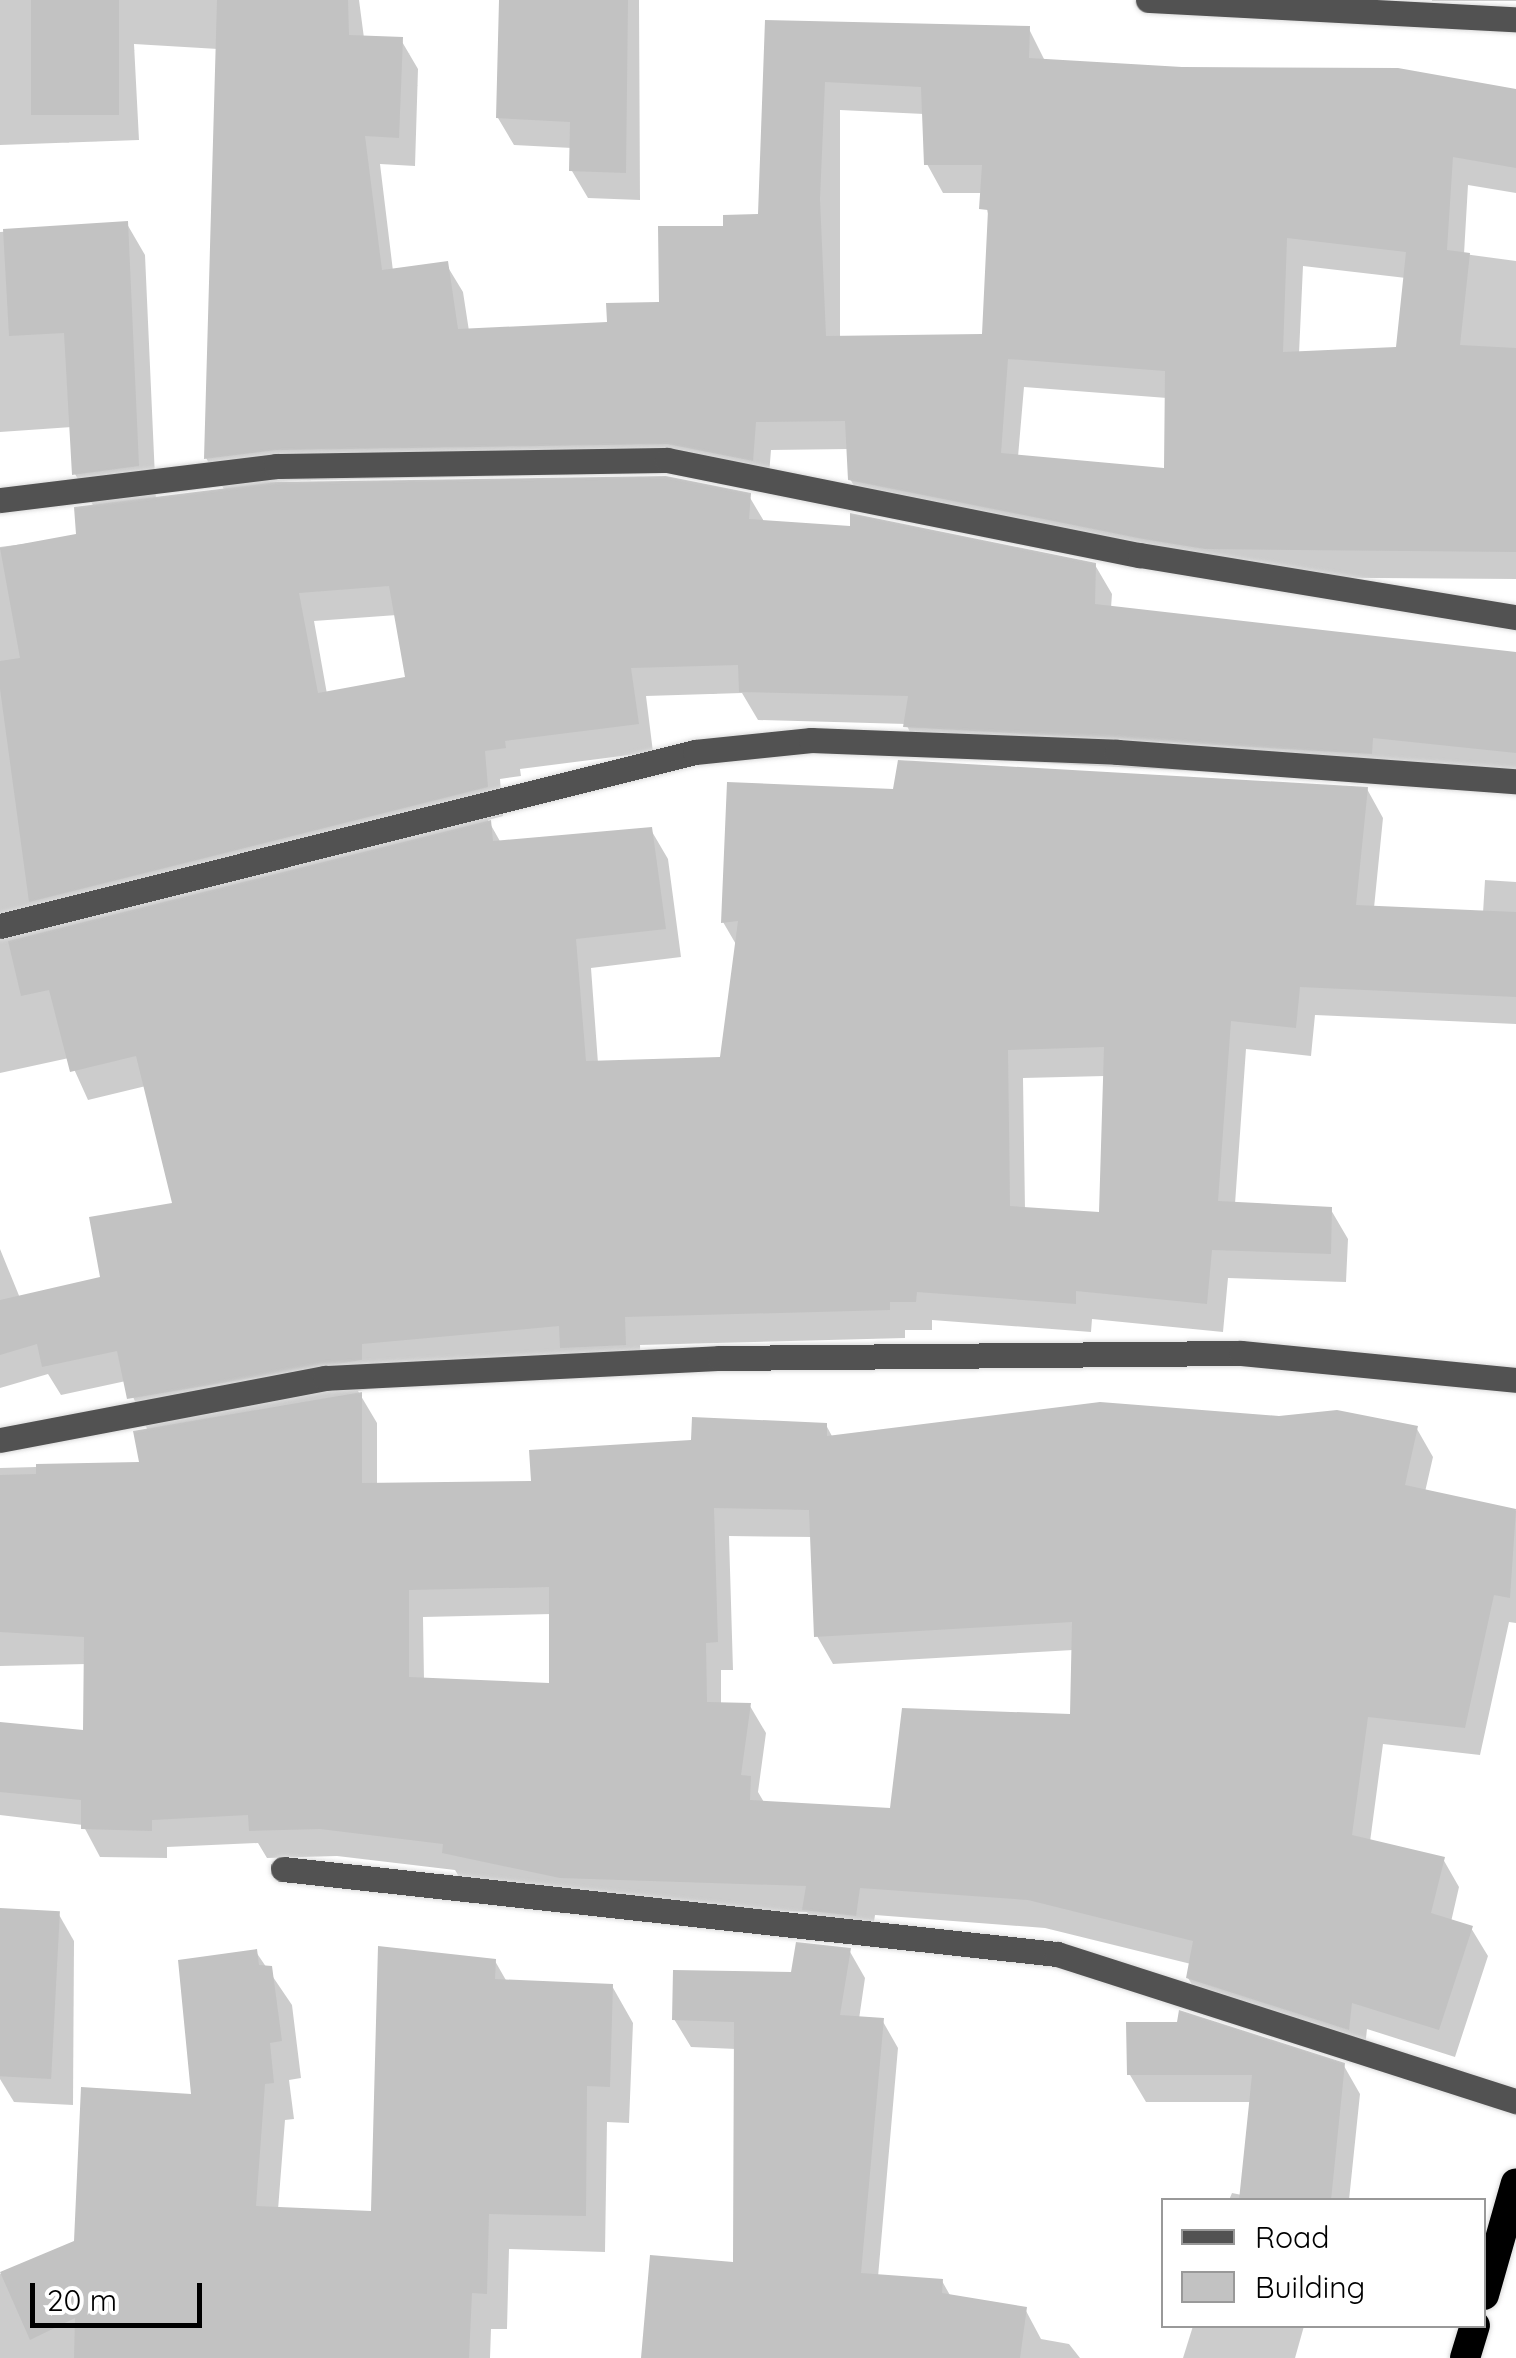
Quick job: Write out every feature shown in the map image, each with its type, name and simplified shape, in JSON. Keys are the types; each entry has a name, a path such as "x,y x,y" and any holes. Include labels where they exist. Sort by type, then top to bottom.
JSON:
{"highway":[{"path":"1486,2288 1516,2183"},
{"path":"1465,2358 1473,2328"}],"street":[{"path":"1148,0 1516,19"},
{"path":"0,500 276,466 666,460 1140,555 1516,617"},
{"path":"0,926 696,752 810,740 1117,752 1516,780"},
{"path":"0,1440 325,1378 719,1358 1241,1353 1516,1380"},
{"path":"283,1868 1058,1954 1516,2102"}],"building":[{"path":"31,0 119,0 119,115 31,115"},
{"path":"217,0 348,0 349,35 403,37 399,138 365,136 382,270 448,261 458,329 607,322 606,303 659,302 658,226 723,226 723,215 758,214 765,20 1030,26 1029,58 1182,67 1398,68 1516,89 1516,168 1453,157 1447,250 1470,253 1460,345 1516,348 1516,552 1205,549 1143,539 848,480 845,421 756,422 753,461 667,444 276,450 204,459","holes":["825,82 921,87 924,165 982,165 979,209 988,210 982,334 826,336 820,199","1287,238 1406,252 1396,347 1283,352","1008,359 1165,371 1164,468 1001,453"]},
{"path":"499,0 628,0 626,173 569,171 570,122 496,118"},
{"path":"128,221 139,466 72,475 64,333 9,336 3,229"},
{"path":"666,476 751,493 749,519 850,526 850,513 1096,563 1095,604 1516,652 1516,753 1373,738 1372,754 903,727 908,696 739,692 738,665 631,668 639,724 505,741 506,748 485,751 488,787 29,902 0,689 0,661 20,658 0,548 76,534 74,507 277,482","holes":["389,586 405,677 318,693 299,593"]},
{"path":"898,760 1368,787 1356,905 1516,912 1516,997 1300,987 1296,1028 1231,1021 1218,1201 1332,1207 1331,1254 1212,1250 1207,1304 1076,1291 1076,1304 917,1292 916,1302 890,1302 890,1310 625,1317 626,1345 560,1348 559,1326 362,1344 362,1360 127,1399 117,1351 42,1367 37,1344 0,1355 0,1300 100,1277 89,1217 172,1203 136,1056 70,1072 49,990 21,996 8,941 491,820 493,841 652,827 666,929 576,939 586,1061 720,1057 738,921 721,923 727,782 893,789","holes":["1104,1047 1099,1212 1010,1206 1008,1050"]},
{"path":"362,1392 362,1483 531,1481 529,1450 691,1440 692,1417 827,1423 827,1436 1100,1402 1279,1416 1337,1410 1418,1426 1405,1485 1516,1509 1510,1598 1494,1595 1465,1728 1368,1717 1352,1835 1445,1857 1431,1913 1473,1926 1439,2030 1352,2003 1349,2030 1186,1978 1193,1941 1028,1900 860,1888 856,1916 802,1910 806,1886 560,1878 442,1853 443,1844 320,1829 249,1831 248,1815 152,1820 152,1831 81,1829 81,1800 0,1792 0,1722 83,1730 84,1637 0,1632 0,1475 36,1474 36,1464 139,1462 133,1431","holes":["714,1508 809,1510 814,1637 1072,1622 1070,1714 902,1708 890,1808 750,1800 751,1776 741,1775 751,1703 707,1702 706,1643 718,1642","549,1587 549,1683 409,1677 409,1590"]},
{"path":"0,1908 60,1911 51,2079 0,2076"},
{"path":"796,1942 851,1948 840,2015 884,2018 861,2273 943,2279 942,2293 1027,2307 1020,2358 641,2358 650,2255 733,2262 734,2022 672,2020 673,1970 791,1972"},
{"path":"378,1946 496,1959 495,1979 613,1984 610,2087 587,2086 586,2216 489,2214 487,2294 472,2293 469,2358 74,2358 75,2318 30,2340 0,2272 74,2241 81,2087 191,2094 178,1960 257,1949 259,1965 272,1966 282,2041 270,2043 274,2083 265,2084 256,2206 371,2211"},
{"path":"1179,2010 1345,2063 1331,2198 1239,2198 1252,2075 1127,2075 1126,2022 1177,2022"}]}
